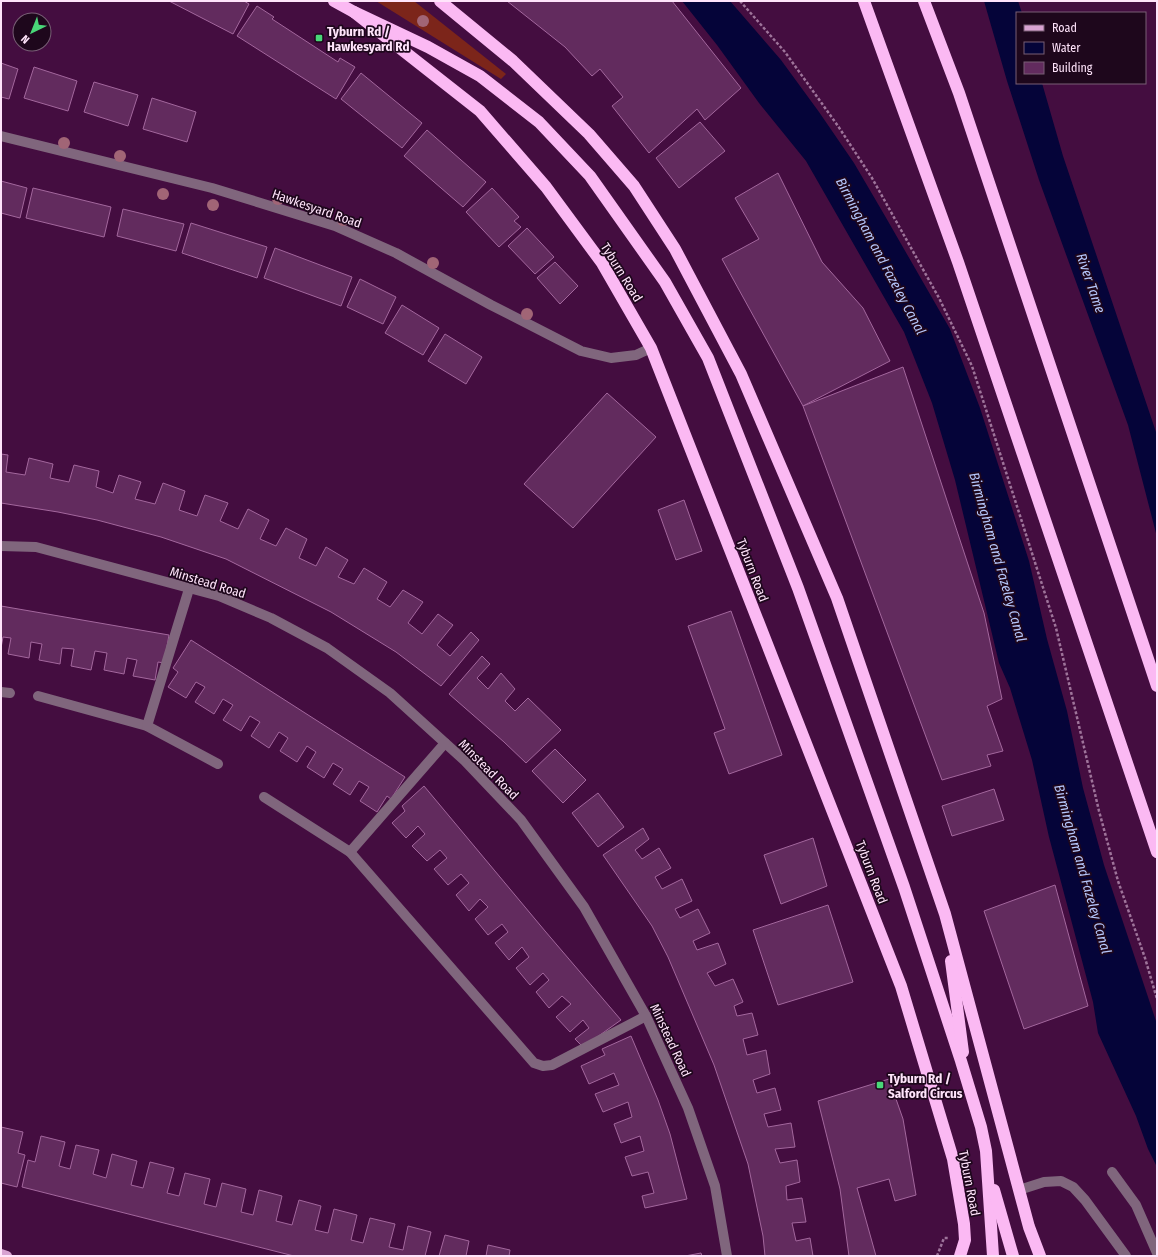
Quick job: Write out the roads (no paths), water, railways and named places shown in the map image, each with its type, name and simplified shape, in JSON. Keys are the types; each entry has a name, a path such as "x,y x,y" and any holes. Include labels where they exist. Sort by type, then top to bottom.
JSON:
{"highway":[{"name":"Tyburn Road","path":"334,1 354,12 480,111 546,188 602,263 651,348 902,986 953,1159 964,1224 965,1240 960,1256"},
{"path":"440,1 513,60 589,134 634,186 675,249 741,374 837,598 945,914 1029,1227 1040,1256"},
{"path":"864,1 958,262 1157,852"},
{"path":"924,1 959,93 1157,686"},
{"path":"354,12 428,47 480,76 538,122 590,176 665,282 708,358 792,573 902,880 981,1127 986,1151 993,1256"},
{"path":"945,914 966,1069 994,1191 1013,1256"}],"main road":[{"path":"1,1254 7,1256"}],"street":[{"name":"Hawkesyard Road","path":"1,136 204,186 335,226 396,253 491,305 581,351 611,358 636,356 651,348"},
{"name":"Minstead Road","path":"1,546 36,547 219,596 271,618 327,648 390,693 464,760 521,820 584,907 646,1016 688,1108 714,1186 727,1256"},
{"path":"147,726 189,589"},
{"path":"38,696 147,726 218,764"},
{"path":"350,852 445,743"},
{"path":"264,797 350,852 534,1063 543,1066 552,1065 646,1016"},
{"path":"1112,1172 1136,1205 1157,1254"},
{"path":"1019,1190 1044,1182 1061,1181 1073,1187 1085,1200 1126,1256"}],"water":[{"name":"Birmingham and Fazeley Canal","path":"682,1 730,1 781,60 854,163 950,329 980,408 1029,561 1047,639 1067,711 1083,788 1104,865 1157,1024 1157,1167 1148,1149 1136,1116 1098,1033 1093,1002 1049,837 1032,760 1010,688 999,663 955,480 932,403 904,332 806,161 759,103 717,45"},
{"name":"River Tame","path":"984,1 1018,1 1022,12 1016,12 1016,84 1042,84 1063,156 1157,435 1157,537 1128,425 1039,180 1007,81"}],"place":[{"name":"Tyburn Rd / Hawkesyard Rd","path":"319,38"},
{"name":"Tyburn Rd / Salford Circus","path":"880,1085"}]}
